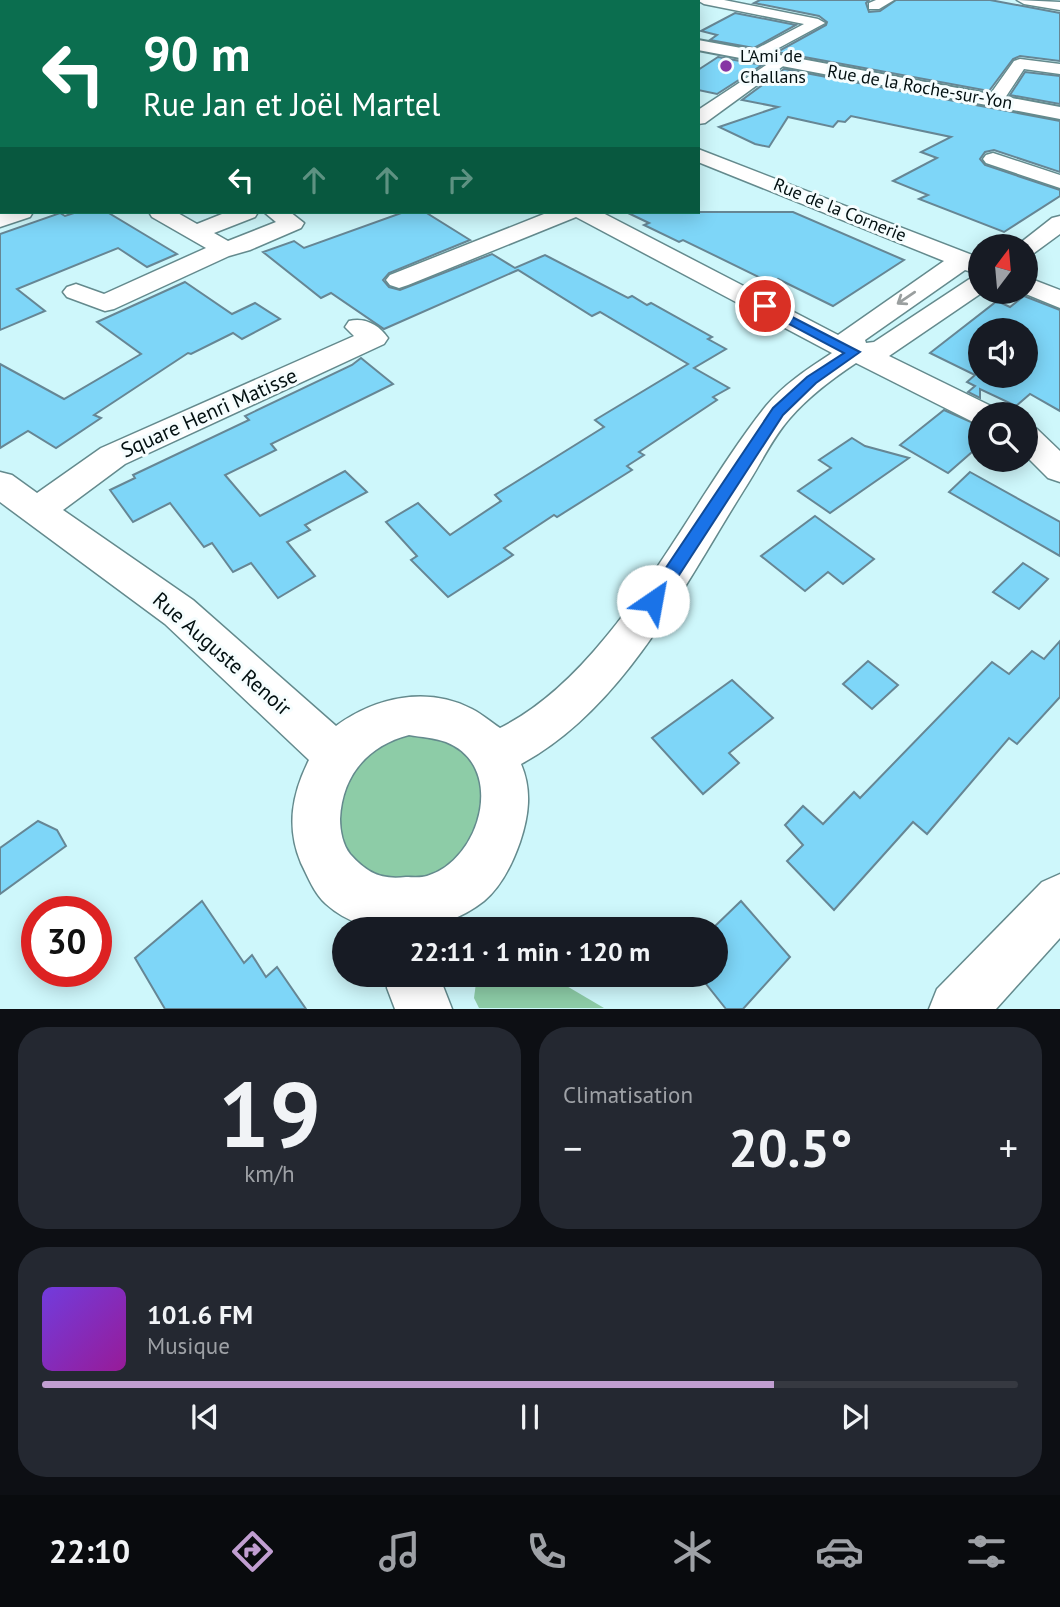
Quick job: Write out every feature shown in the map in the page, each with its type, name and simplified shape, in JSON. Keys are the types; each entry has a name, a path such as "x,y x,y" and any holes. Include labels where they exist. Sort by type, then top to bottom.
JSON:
{"main road":[{"name":"Rue de la Roche-sur-Yon","path":"700,45 771,56 1060,113"}],"street":[{"path":"700,116 771,56 818,23 704,0"},
{"path":"1024,0 1060,6"},
{"path":"995,100 1020,64 1060,69"},
{"name":"Rue de la Cornerie","path":"700,156 968,262"},
{"path":"993,159 1060,182"},
{"path":"0,220 16,214"},
{"path":"164,214 219,246 220,251"},
{"path":"195,232 242,214"},
{"path":"76,292 105,303 220,251 242,245 293,223 278,214"},
{"path":"399,280 563,214"},
{"path":"588,214 853,352 968,407"},
{"path":"1038,239 1060,223"},
{"path":"853,352 851,337 968,265"},
{"path":"1038,290 1060,300"},
{"path":"495,754 525,741 589,688 624,645 778,412 811,380 853,352 881,350 968,291"},
{"name":"Square Henri Matisse","path":"36,512 113,456 374,338 359,327"},
{"path":"1038,449 1060,470"},
{"name":"Rue Auguste Renoir","path":"0,484 179,612 337,757"},
{"path":"409,715 449,718 474,733 495,754 503,772 507,792 501,834 491,855 476,873 458,888 413,917 363,898 343,886 328,867 318,846 314,823 317,799 324,777 337,757 369,729 389,719 409,715"},
{"path":"962,1007 1060,900"},
{"path":"415,987 424,1009"}],"green space":[{"path":"421,730 464,745 488,786 478,838 436,876 408,883 381,880 359,868 343,850 335,802 343,778 376,742"},
{"path":"475,987 568,987 604,1008 479,1008 474,998"}],"building":[{"path":"760,0 869,0 866,3 869,12 880,11 896,0 990,0 1060,13 1060,61 1020,56 1013,59 989,91 777,52 827,22 819,16 754,3"},
{"path":"735,13 796,25 754,48 710,40 717,35 701,31"},
{"path":"718,57 762,65 717,94 700,90 700,69"},
{"path":"784,69 1060,121 1060,172 994,150 985,152 980,159 985,165 1060,190 1060,196 1004,232 919,199 928,195 893,181 937,158 921,152 951,137 851,116 845,122 838,121 833,127 788,117 769,147 755,144 719,127 778,107 742,100"},
{"path":"1025,72 1060,76 1060,104 1010,95"},
{"path":"793,212 904,260 833,306 778,279 771,283 683,240 679,242 644,225 649,223 630,214"},
{"path":"57,214 110,214 177,254 147,267 118,248 17,289 45,311 0,330 0,234"},
{"path":"398,214 428,214 470,240 389,273 383,280 389,287 400,290 492,254 515,268 545,255 628,298 632,296 647,305 651,303 712,337 708,339 726,349 694,368 729,388 713,397 717,400 639,452 644,455 627,466 632,470 557,517 554,515 504,548 513,555 448,597 411,560 417,556 386,522 418,503 450,535 501,501 495,495 604,427 595,420 688,364 600,312 592,316 518,270 384,329 331,293 321,298 263,252 294,241 304,248"},
{"path":"185,282 232,314 255,303 280,319 242,339 233,333 191,354 188,353 94,415 101,418 56,448 28,431 0,448 0,364 64,399 141,354 97,322"},
{"path":"1038,301 1060,310 1060,411 1030,394 1021,402 1008,402 980,389 980,398 968,392 973,388 1038,388 1038,318 975,318 993,304 1010,307 1014,304 1038,304"},
{"path":"968,324 968,372 930,353"},
{"path":"361,358 393,384 271,444 276,450 225,475 260,516 345,471 367,492 305,525 310,530 287,542 315,576 278,598 251,563 233,572 212,543 204,547 170,503 133,522 110,490 135,478 133,475 249,420 245,416 352,365"},
{"path":"944,410 968,421 968,456 948,473 900,445"},
{"path":"852,438 865,446 909,458 830,513 798,491 831,468 819,460"},
{"path":"970,472 1060,522 1060,556 949,492"},
{"path":"815,516 874,559 843,584 828,572 805,591 761,556"},
{"path":"1023,563 1048,579 1019,609 993,592"},
{"path":"1060,641 1060,697 1017,744 1009,738 927,834 913,822 834,910 787,861 803,845 785,825 803,806 823,824 854,792 860,798 992,662 1009,674 1032,651 1044,659"},
{"path":"868,661 898,685 872,709 843,684"},
{"path":"732,680 773,718 729,753 739,763 703,794 652,738"},
{"path":"38,821 57,830 66,846 0,894 0,848"},
{"path":"202,901 244,963 252,955 266,977 277,967 306,1009 165,1009 135,958"},
{"path":"741,901 790,957 743,1009 726,1009 709,987 728,987 728,917 724,917"}],"place":[{"name":"L'Ami de Challans","path":"726,66"}],"route":[{"path":"653,601 778,412 811,380 853,352 765,306"}]}
